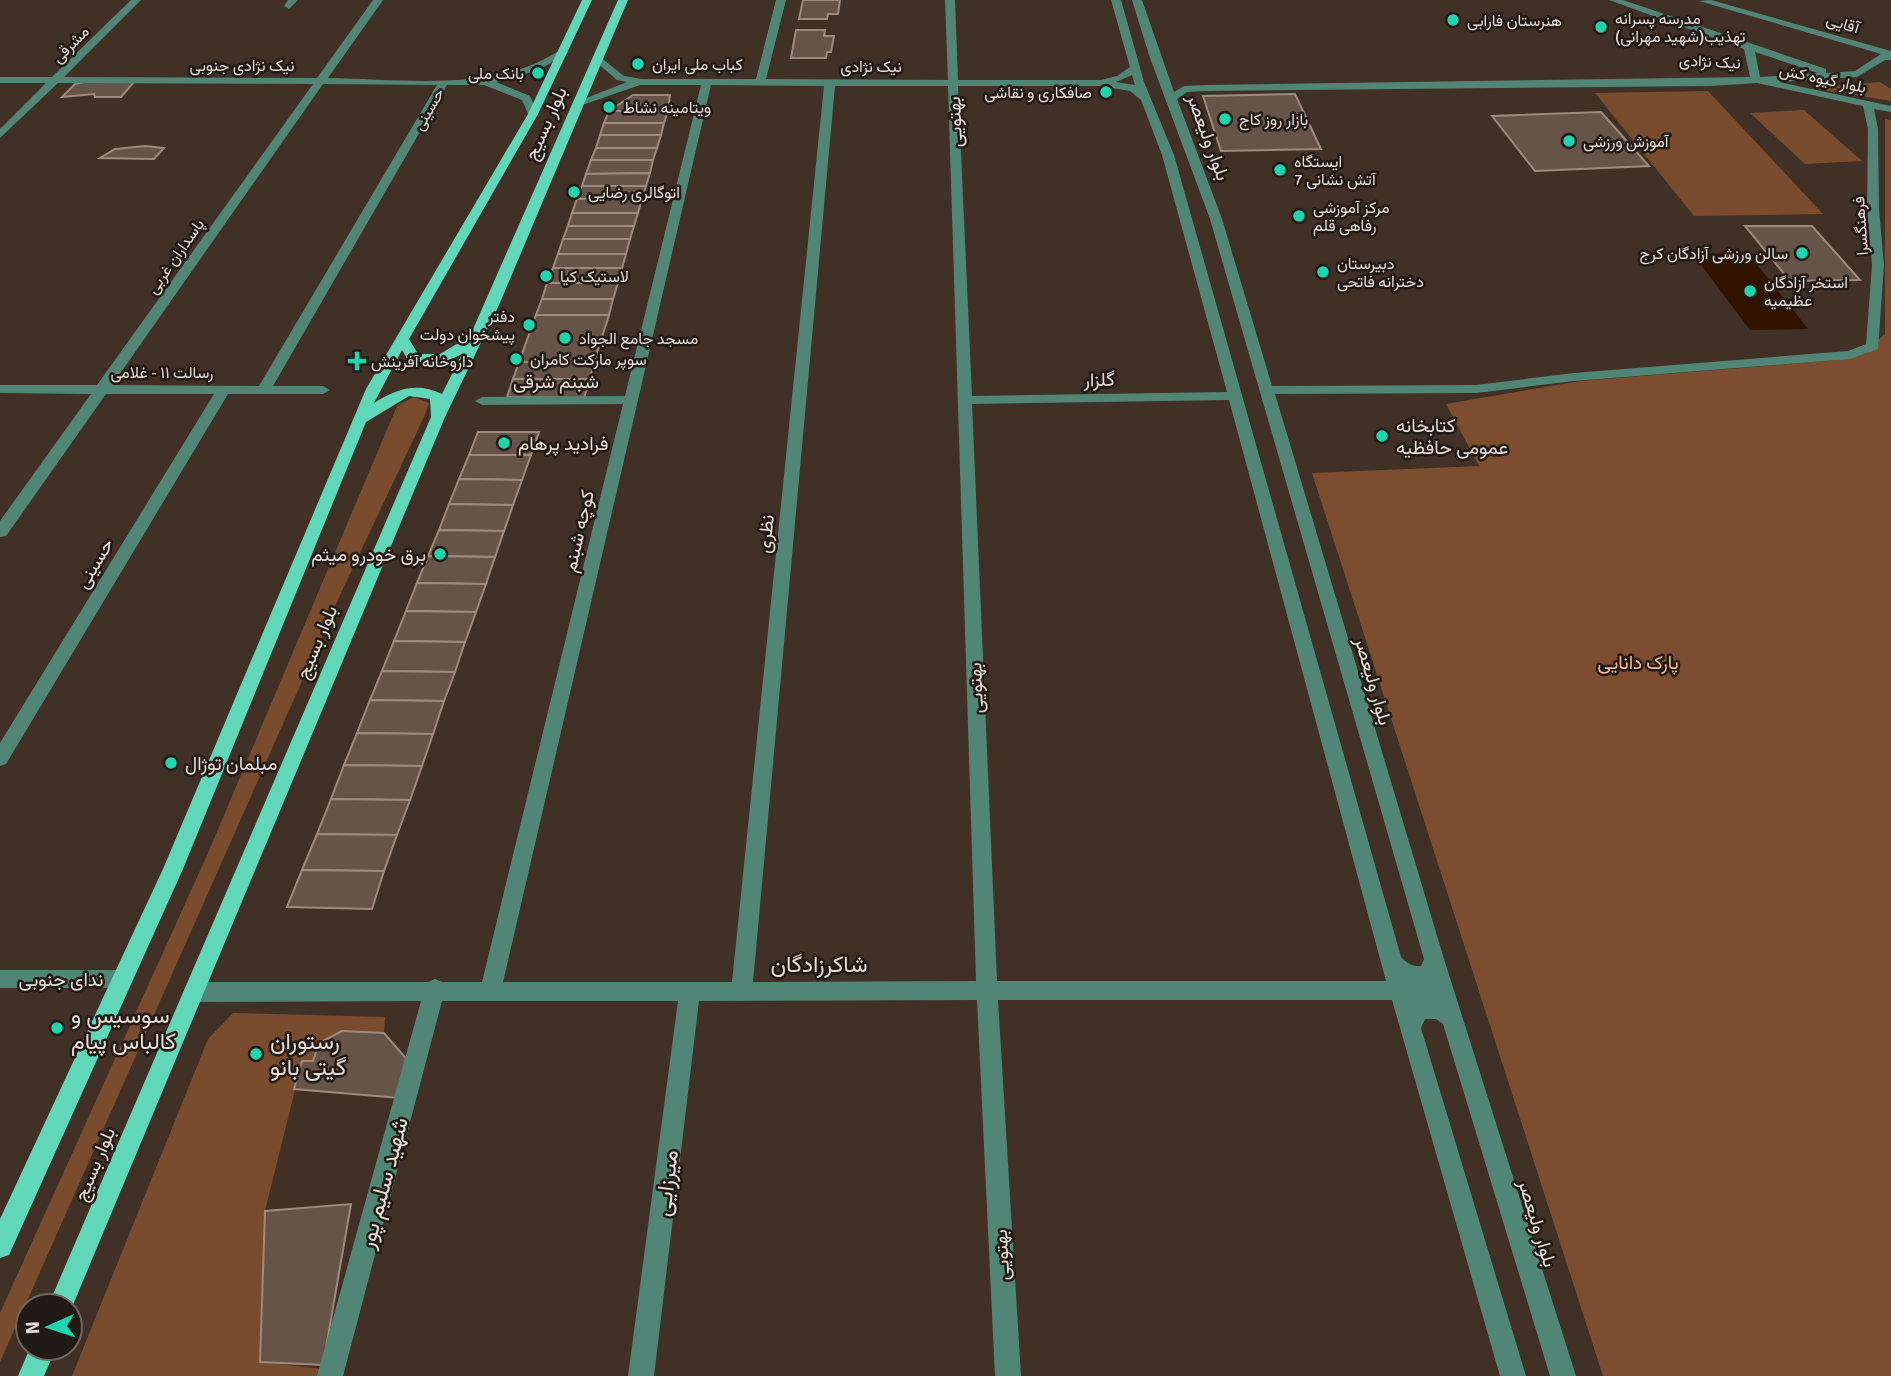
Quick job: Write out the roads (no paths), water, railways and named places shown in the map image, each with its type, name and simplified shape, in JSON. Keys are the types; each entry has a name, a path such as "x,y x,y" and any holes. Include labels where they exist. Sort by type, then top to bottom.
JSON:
{"main road":[{"name":"بلوار بسیج","path":"0,1246 173,869 373,389 452,259 533,114 587,0"},
{"name":"بلوار بسیج","path":"66,1292 438,417 600,60 623,0"},
{"path":"402,339 414,357 425,360 443,359 477,336"},
{"path":"360,420 393,397 418,391 429,391 437,397 438,417"}],"street":[{"name":"مشرقی","path":"0,135 136,0"},
{"name":"پاسداران غربی","path":"0,533 377,0"},
{"path":"761,82 781,0"},
{"name":"بهتویی","path":"950,0 986,991 1008,1376"},
{"path":"1614,0 1833,75"},
{"name":"آقایی","path":"1704,1 1891,56"},
{"path":"1118,4 1128,7 1138,4"},
{"name":"بلوار ولیعصر","path":"1118,4 1135,68 1168,155 1180,196 1216,219 1434,959 1563,1376"},
{"name":"بلوار ولیعصر","path":"1138,4 1174,83 1235,396 1400,992 1412,1025 1513,1376"},
{"name":"بلوار گیوه کش","path":"1749,47 1756,80 1891,109"},
{"path":"484,82 549,64 564,52"},
{"path":"1756,80 1857,74 1883,57 1891,56"},
{"path":"600,60 621,78 642,82"},
{"path":"1101,83 1121,78 1135,68"},
{"name":"نیک نژادی جنوبی","path":"0,80 484,82"},
{"name":"نیک نژادی","path":"1174,83 1519,81 1665,85 1756,80"},
{"name":"حسینی","path":"262,390 444,82"},
{"path":"484,82 526,98 533,114"},
{"path":"581,102 642,82"},
{"name":"نیک نژادی","path":"642,82 1101,83"},
{"name":"کوچه شبنم","path":"491,989 707,82"},
{"name":"نظری","path":"742,990 830,82"},
{"path":"1101,83 1133,88 1145,98"},
{"name":"فرهنگسرا","path":"1267,390 1476,389 1574,377 1850,355 1873,346 1878,265 1873,209 1873,129 1868,103"},
{"path":"1180,196 1188,204 1196,206 1207,203 1197,208"},
{"name":"رسالت ۱۱ - غلامی","path":"0,389 323,390"},
{"name":"حسینی","path":"0,759 224,389"},
{"name":"گلزار","path":"964,400 1235,396"},
{"name":"شبنم شرقی","path":"482,401 631,400"},
{"path":"1393,963 1409,975 1419,976 1428,974 1434,959"},
{"name":"ندای جنوبی","path":"0,979 122,979"},
{"name":"شاکرزادگان","path":"194,992 435,989 1444,990"},
{"name":"شهید سلیم پور","path":"330,1376 435,989"},
{"name":"میرزایی","path":"641,1376 690,990"},
{"path":"1412,1025 1418,1011 1426,1008 1436,1008 1453,1019"}],"place":[{"name":"هنرستان فارابی","path":"1453,20"},
{"name":"مدرسه پسرانه تهذیب(شهید مهرانی)","path":"1601,27"},
{"name":"کباب ملی ایران","path":"638,64"},
{"name":"بانک ملی","path":"538,73"},
{"name":"صافکاری و نقاشی","path":"1106,92"},
{"name":"ویتامینه نشاط","path":"609,107"},
{"name":"بازار روز کاج","path":"1225,119"},
{"name":"آموزش ورزشی","path":"1569,141"},
{"name":"ایستگاه آتش نشانی 7","path":"1280,170"},
{"name":"اتوگالری رضایی","path":"574,192"},
{"name":"مرکز آموزشی رفاهی قلم","path":"1299,216"},
{"name":"سالن ورزشی آزادگان کرج","path":"1802,253"},
{"name":"دبیرستان دخترانه فاتحی","path":"1323,272"},
{"name":"لاستیک کیا","path":"546,276"},
{"name":"استخر آزادگان عظیمیه","path":"1750,291"},
{"name":"دفتر پیشخوان دولت","path":"529,325"},
{"name":"مسجد جامع الجواد","path":"565,338"},
{"name":"سوپر مارکت کامران","path":"516,359"},
{"name":"داروخانه آفرینش","path":"357,361"},
{"name":"کتابخانه عمومی حافظیه","path":"1382,436"},
{"name":"فرادید پرهام","path":"504,443"},
{"name":"برق خودرو میثم","path":"440,554"},
{"name":"مبلمان توژال","path":"171,763"},
{"name":"سوسیس و کالباس پیام","path":"57,1028"},
{"name":"رستوران گیتی بانو","path":"256,1054"}],"park label":[{"name":"پارک دانایی","path":"1638,662"}]}
